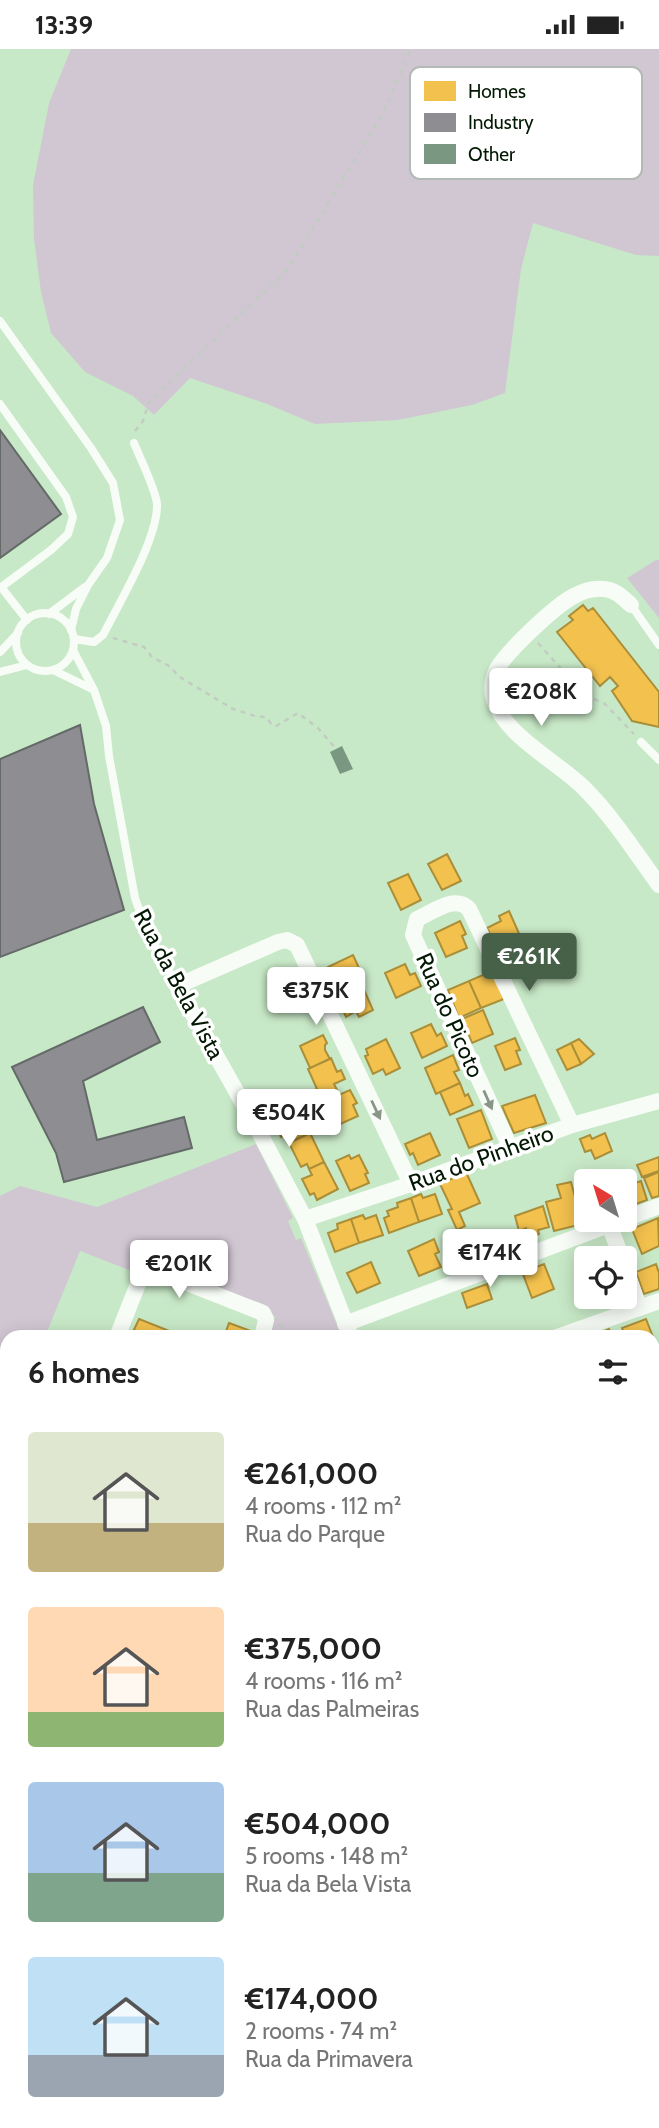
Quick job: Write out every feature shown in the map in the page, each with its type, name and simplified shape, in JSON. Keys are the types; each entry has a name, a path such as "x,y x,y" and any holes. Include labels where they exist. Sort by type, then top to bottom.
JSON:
{"street":[{"path":"631,605 619,594 607,589 590,590 572,597 507,655 492,683 494,701 508,725 590,795 659,885"},
{"name":"Rua do Picoto","path":"510,1147 413,935 417,919 454,902 463,903 469,909 572,1125"},
{"path":"177,986 278,942 287,940 297,945 411,1184"},
{"name":"Rua da Bela Vista","path":"177,986 305,1219 348,1330"},
{"name":"Rua do Pinheiro","path":"305,1219 411,1184 572,1125 659,1101"},
{"path":"637,1214 659,1206"},
{"path":"348,1330 592,1232"},
{"path":"120,1330 140,1279 154,1270 263,1313 264,1330"},
{"path":"637,1301 639,1307"},
{"path":"576,1330 659,1301"}],"lane":[{"path":"0,321 113,483 120,520 107,558 88,585 76,609 73,650 69,659 53,670 44,671 27,665 0,672"},
{"path":"0,404 66,497 73,517 68,534 1,587 27,620"},
{"path":"0,652 27,620 41,614 58,617 73,634 94,642 103,635 138,567 151,534 157,504 134,443"},
{"path":"49,614 88,585"},
{"path":"631,605 659,645"},
{"path":"18,633 18,650 27,665"},
{"name":"Rua da Bela Vista","path":"73,650 94,690 106,726 135,898 146,929 177,986"},
{"path":"53,670 94,690"},
{"path":"641,742 659,759"}],"path":[{"path":"134,443 132,434 143,421 149,402 287,270 384,112 411,49"},
{"path":"530,633 584,694 605,704 641,742"},
{"path":"103,635 144,647 152,657 171,667 178,676 233,709 266,717 272,725 276,726 298,713 318,728 336,749"}],"shaded area":[{"path":"71,49 659,49 659,256 636,255 533,223 521,269 505,393 472,405 398,420 315,424 267,404 190,378 154,415 133,396 85,372 51,333 41,292 34,239 33,185 49,103"},
{"path":"659,560 659,618 627,578"},
{"path":"256,1144 293,1218 288,1221 296,1240 301,1238 339,1330 271,1330 275,1317 265,1305 218,1288 218,1277 176,1260 176,1270 149,1264 134,1272 80,1251 48,1330 0,1330 0,1196 20,1186 97,1207"}],"building: Homes":[{"path":"583,605 588,611 593,608 659,692 659,727 632,721 612,691 618,686 610,677 600,686 557,632 573,620 569,616"},
{"path":"447,854 461,881 442,890 428,864"},
{"path":"408,874 421,900 401,910 388,883"},
{"path":"509,911 521,938 497,950 487,928 501,921 499,916"},
{"path":"460,921 466,934 462,936 467,948 446,957 435,933"},
{"path":"353,955 364,979 344,988 341,983 338,986 328,967"},
{"path":"405,964 410,975 415,973 421,986 396,998 385,973"},
{"path":"492,971 504,999 481,1008 469,981"},
{"path":"360,981 373,1010 359,1017 356,1011 346,1017 338,999 342,997 339,991"},
{"path":"469,981 481,1008 459,1018 448,990"},
{"path":"483,1010 493,1034 472,1043 462,1019"},
{"path":"431,1024 437,1036 441,1033 447,1046 422,1058 411,1033"},
{"path":"323,1035 327,1043 325,1050 330,1059 310,1068 300,1046"},
{"path":"515,1038 520,1050 516,1051 521,1064 505,1070 495,1046"},
{"path":"386,1039 400,1068 386,1075 383,1069 373,1074 365,1056 368,1055 366,1049"},
{"path":"579,1039 594,1054 581,1064 571,1043"},
{"path":"571,1043 581,1064 567,1070 557,1050"},
{"path":"453,1055 459,1070 454,1072 460,1083 436,1094 425,1068"},
{"path":"331,1058 337,1072 341,1070 345,1079 334,1084 337,1090 310,1103 306,1094 317,1089 308,1069"},
{"path":"460,1083 465,1096 468,1094 473,1105 450,1115 440,1092"},
{"path":"337,1090 339,1095 350,1090 357,1103 353,1105 358,1116 336,1126 326,1105 314,1110 310,1103"},
{"path":"535,1095 546,1123 514,1133 502,1106"},
{"path":"299,1109 310,1133 289,1143 285,1135 281,1137 274,1121"},
{"path":"481,1110 492,1139 469,1148 457,1119"},
{"path":"310,1133 324,1162 309,1169 307,1164 301,1167 289,1143"},
{"path":"430,1133 440,1155 418,1165 405,1144"},
{"path":"605,1133 612,1151 595,1159 591,1150 585,1152 580,1139 590,1135 592,1139"},
{"path":"349,1155 351,1159 359,1155 368,1173 365,1174 369,1183 350,1191 336,1161"},
{"path":"659,1157 659,1171 642,1177 637,1165"},
{"path":"324,1162 338,1189 317,1200 314,1193 310,1195 302,1179 312,1175 309,1169"},
{"path":"466,1172 480,1203 459,1212 465,1226 457,1230 448,1210 452,1209 440,1184"},
{"path":"659,1172 659,1196 652,1198 644,1178"},
{"path":"641,1181 647,1200 637,1204 637,1182"},
{"path":"571,1182 574,1193 574,1226 554,1231 546,1202 561,1198 557,1185"},
{"path":"421,1194 423,1198 435,1194 442,1214 419,1222 411,1198"},
{"path":"411,1198 419,1222 389,1233 384,1218 389,1216 387,1211 398,1207 397,1203"},
{"path":"543,1206 549,1227 538,1230 539,1234 529,1238 526,1228 519,1231 515,1216"},
{"path":"363,1215 365,1219 376,1215 383,1235 359,1243 351,1219"},
{"path":"658,1218 659,1246 642,1254 633,1232 637,1232 637,1227"},
{"path":"351,1219 359,1243 335,1252 328,1233 338,1229 337,1224"},
{"path":"434,1239 439,1252 435,1254 441,1267 419,1276 408,1251"},
{"path":"371,1262 380,1283 357,1293 347,1273"},
{"path":"544,1264 554,1289 532,1298 521,1269 528,1267 529,1270"},
{"path":"656,1264 659,1289 644,1294 637,1272"},
{"path":"487,1284 492,1299 467,1308 462,1293"},
{"path":"139,1319 167,1330 134,1330"},
{"path":"646,1319 650,1330 623,1330 622,1328"},
{"path":"229,1323 248,1330 226,1330"}],"building: Industry":[{"path":"0,430 61,514 0,558"},
{"path":"80,725 94,804 124,910 0,957 0,759"},
{"path":"143,1007 160,1042 83,1081 97,1140 184,1117 192,1148 64,1182 56,1153 12,1067"}],"building: Other":[{"path":"342,746 353,769 340,774 330,752"}]}
